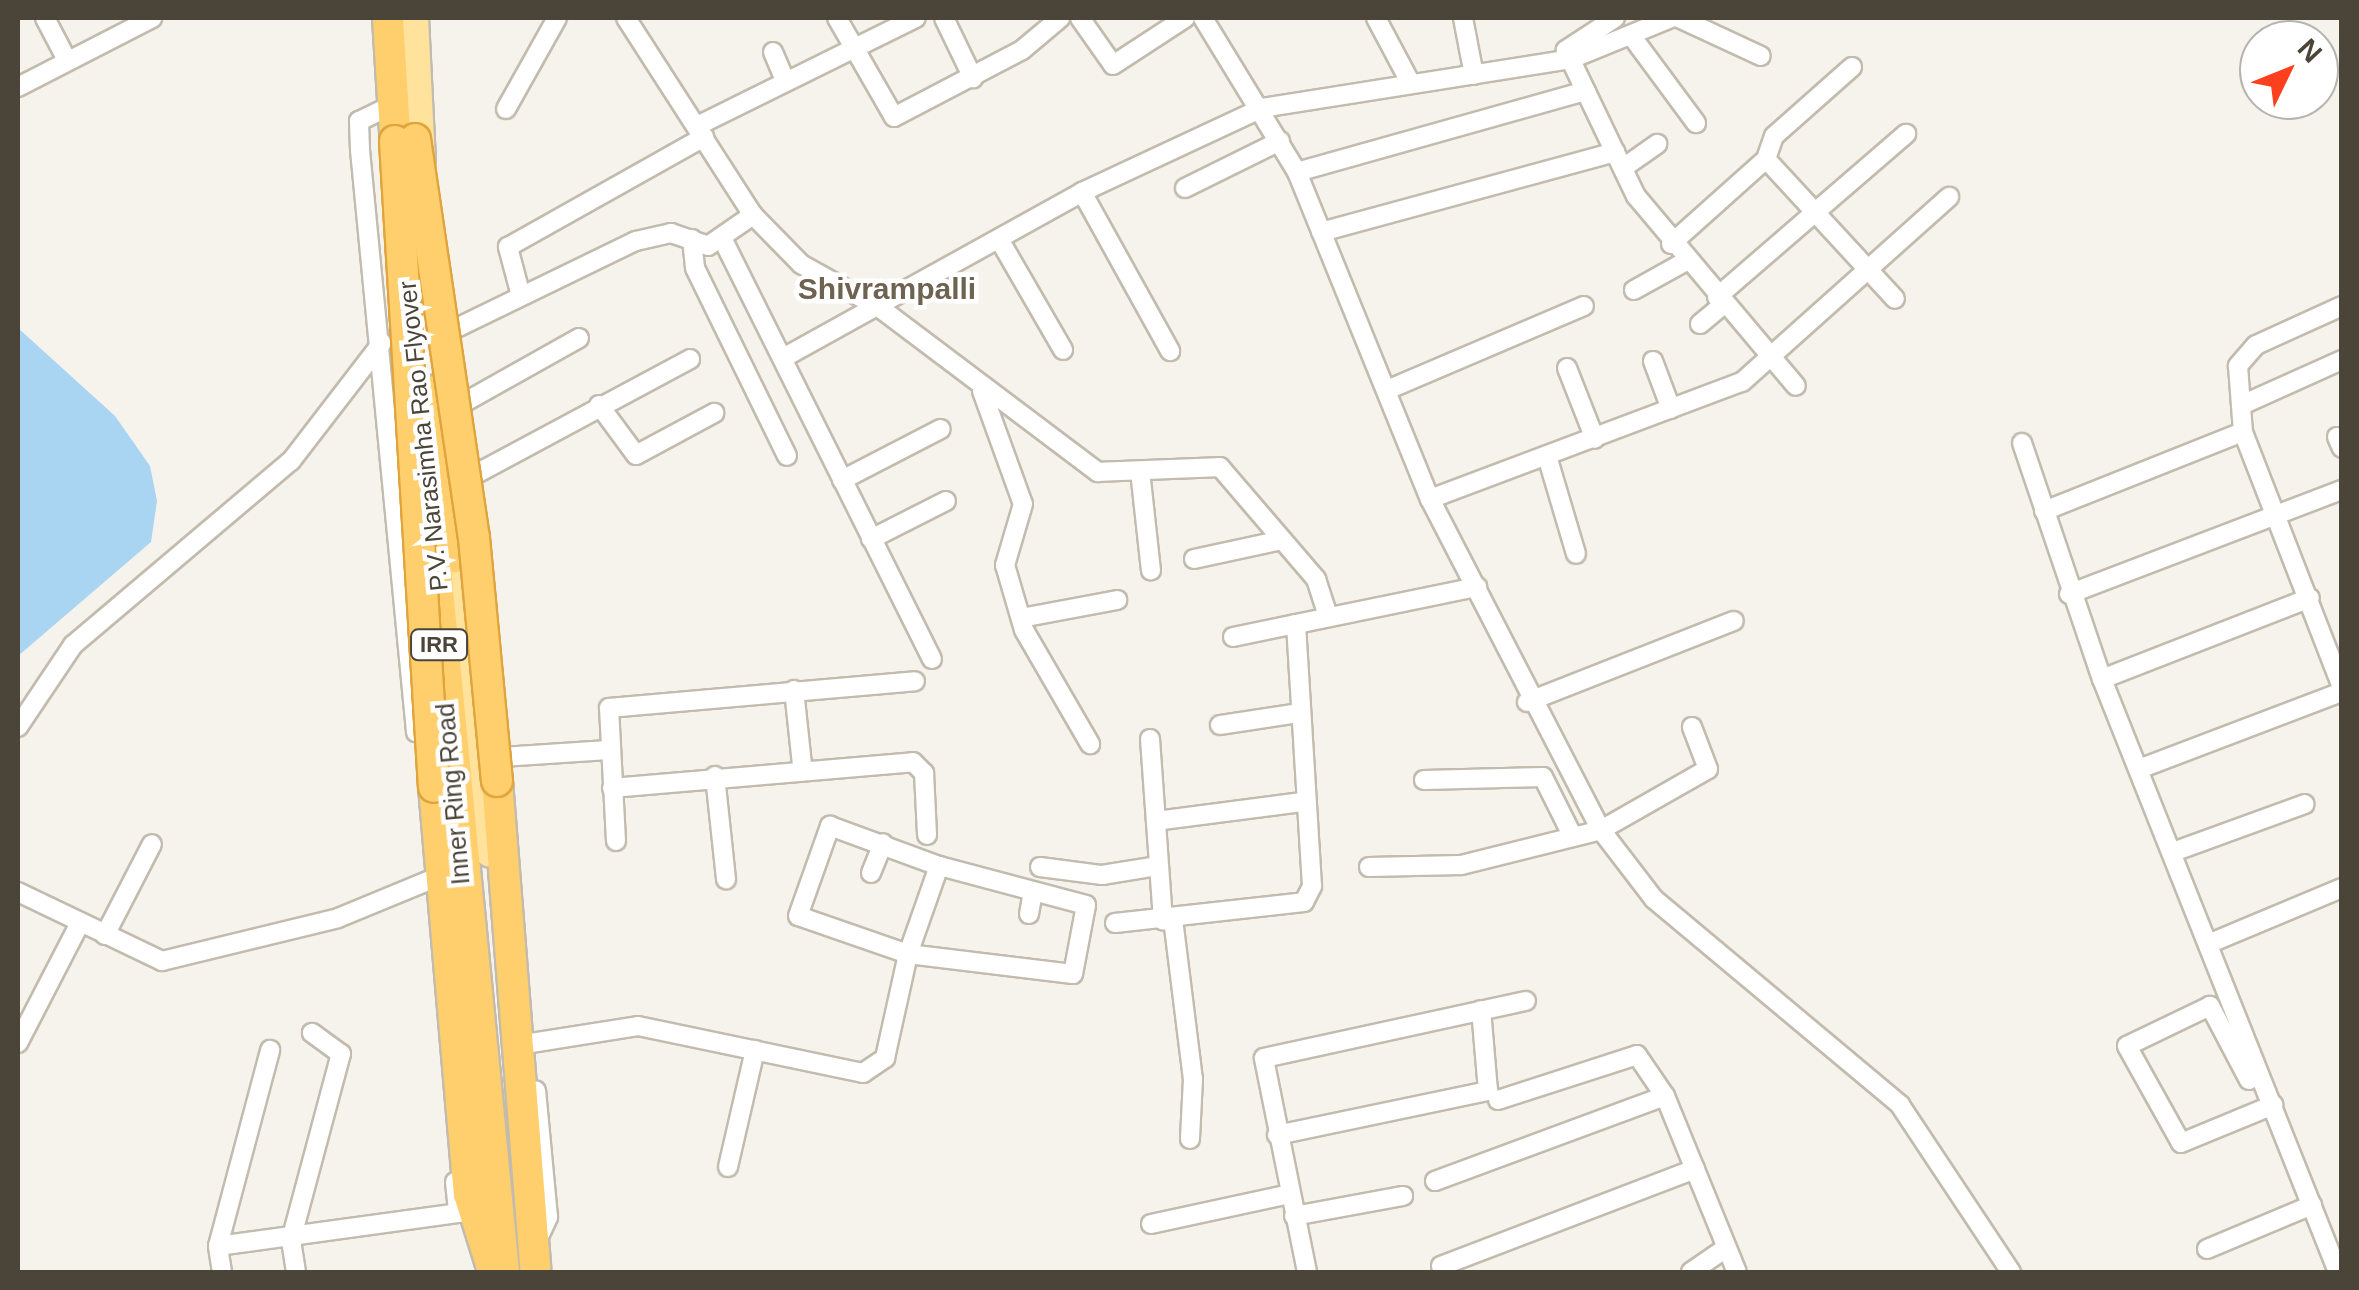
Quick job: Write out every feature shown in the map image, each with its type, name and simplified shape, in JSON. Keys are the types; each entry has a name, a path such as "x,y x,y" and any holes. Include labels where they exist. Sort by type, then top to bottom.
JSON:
{"highway":[{"name":"P.V. Narasimha Rao Flyover","path":"388,18 531,1261"},
{"name":"P.V. Narasimha Rao Flyover","path":"411,18 405,140 504,1272"},
{"path":"405,140 466,473 483,760 531,1261"},
{"path":"405,140 426,774 465,1212 495,1272"}],"main road":[{"name":"Inner Ring Road","path":"379,18 386,108 483,760"},
{"name":"Inner Ring Road","path":"411,18 444,414 483,760 495,1272"}],"street":[{"path":"45,18 67,60"},
{"path":"18,87 152,18"},
{"path":"506,110 557,18"},
{"path":"626,18 752,216 801,264 880,308 982,391 1098,472 1140,472 1212,462 1316,580 1328,615"},
{"path":"838,18 894,116 973,78 1060,18"},
{"path":"522,296 508,247 786,80 916,18"},
{"path":"944,18 973,78"},
{"path":"1080,18 1113,65 1185,18"},
{"path":"1203,18 1262,108 1297,172 1430,499 1477,586 1527,702 1601,830 1654,899 1900,1105 2011,1272"},
{"path":"1376,18 1410,82"},
{"path":"1463,18 1474,75"},
{"path":"1614,18 1569,42 1571,59 1619,160 1671,244 1796,386"},
{"path":"783,358 880,308 1082,192 1262,108 1571,59 1633,38 1671,18"},
{"path":"1679,18 1761,56"},
{"path":"1633,38 1696,123"},
{"path":"773,52 786,80"},
{"path":"1671,244 1766,159 1774,136 1852,67"},
{"path":"1297,172 1586,91"},
{"name":"Inner Ring Road","path":"386,108 359,121 426,774 430,880 465,1212"},
{"path":"1700,324 1906,134"},
{"path":"1185,188 1280,141"},
{"path":"1321,232 1619,160 1657,144"},
{"path":"1766,159 1896,300"},
{"path":"1082,192 1170,351"},
{"path":"1430,499 1671,410 1774,361 1949,197"},
{"path":"437,337 636,240 671,233 692,240 724,242 752,216"},
{"path":"999,239 1063,350"},
{"path":"692,240 694,268 787,456"},
{"path":"724,242 932,659"},
{"path":"1634,290 1686,261"},
{"path":"1388,390 1584,306"},
{"path":"2140,770 2342,689 2243,432 2244,404 2238,366 2245,354 2342,306"},
{"path":"444,414 579,338"},
{"path":"18,727 72,645 291,461 382,343"},
{"path":"452,487 690,359"},
{"path":"2244,404 2342,360"},
{"path":"1653,361 1671,410"},
{"path":"1567,368 1595,439"},
{"path":"982,391 1022,504 1005,565 1021,618 1090,744"},
{"path":"599,405 636,455 714,413"},
{"path":"842,480 941,429"},
{"path":"2044,511 2243,432"},
{"path":"2022,443 2069,594 2338,1272"},
{"path":"1547,456 1576,554"},
{"path":"1140,472 1150,570"},
{"path":"2069,594 2342,490"},
{"path":"871,539 946,501"},
{"path":"1194,560 1282,540"},
{"path":"1233,637 1328,615 1414,607 1477,586"},
{"path":"2102,680 2310,598"},
{"path":"1021,618 1117,600"},
{"path":"1527,702 1734,621"},
{"path":"1115,923 1304,902 1312,886 1296,624"},
{"path":"616,841 606,714 616,706 915,681"},
{"path":"794,690 802,766"},
{"path":"1220,725 1299,713"},
{"path":"1369,866 1430,870 1601,830 1708,768 1692,727"},
{"path":"1150,739 1158,866 1193,1079 1190,1139"},
{"path":"483,760 607,746"},
{"path":"426,774 483,760 607,746"},
{"name":"Inner Ring Road","path":"483,760 531,1043 548,1217 531,1261"},
{"path":"612,788 802,766 913,762 924,773 927,835"},
{"path":"715,776 726,879"},
{"path":"1424,780 1543,777 1572,838"},
{"path":"1156,821 1304,802"},
{"path":"2173,852 2305,804"},
{"path":"830,826 939,866 1086,905 1073,974 908,954 798,916 830,826"},
{"path":"871,873 883,843"},
{"path":"105,935 152,844"},
{"path":"531,1043 638,1026 871,1072 885,1058 908,954 939,866"},
{"path":"1040,867 1102,875 1158,866"},
{"path":"18,892 105,935 175,959 338,918 430,880"},
{"path":"2208,944 2342,888"},
{"path":"1029,914 1033,891"},
{"path":"18,1044 80,923"},
{"path":"1306,1272 1277,1134 1268,1054 1526,1001"},
{"path":"2249,1080 2210,1006 2128,1046 2181,1142 2272,1106"},
{"path":"1277,1134 1488,1090 1481,1010"},
{"path":"296,1272 291,1240 341,1054 312,1033"},
{"path":"222,1272 218,1246 270,1050"},
{"path":"728,1168 754,1050"},
{"path":"1498,1100 1622,1054 1637,1054 1665,1096 1738,1272"},
{"path":"1435,1180 1665,1096"},
{"path":"1441,1266 1694,1169"},
{"path":"1151,1224 1290,1194"},
{"path":"1294,1216 1403,1196"},
{"path":"2207,1249 2312,1205"},
{"path":"218,1246 291,1240 351,1223 465,1212"},
{"path":"1692,1272 1726,1248"}],"water":[{"path":"18,328 115,416 150,466 157,501 151,542 18,656"}],"district":[{"name":"Shivrampalli","path":"887,289"}]}
